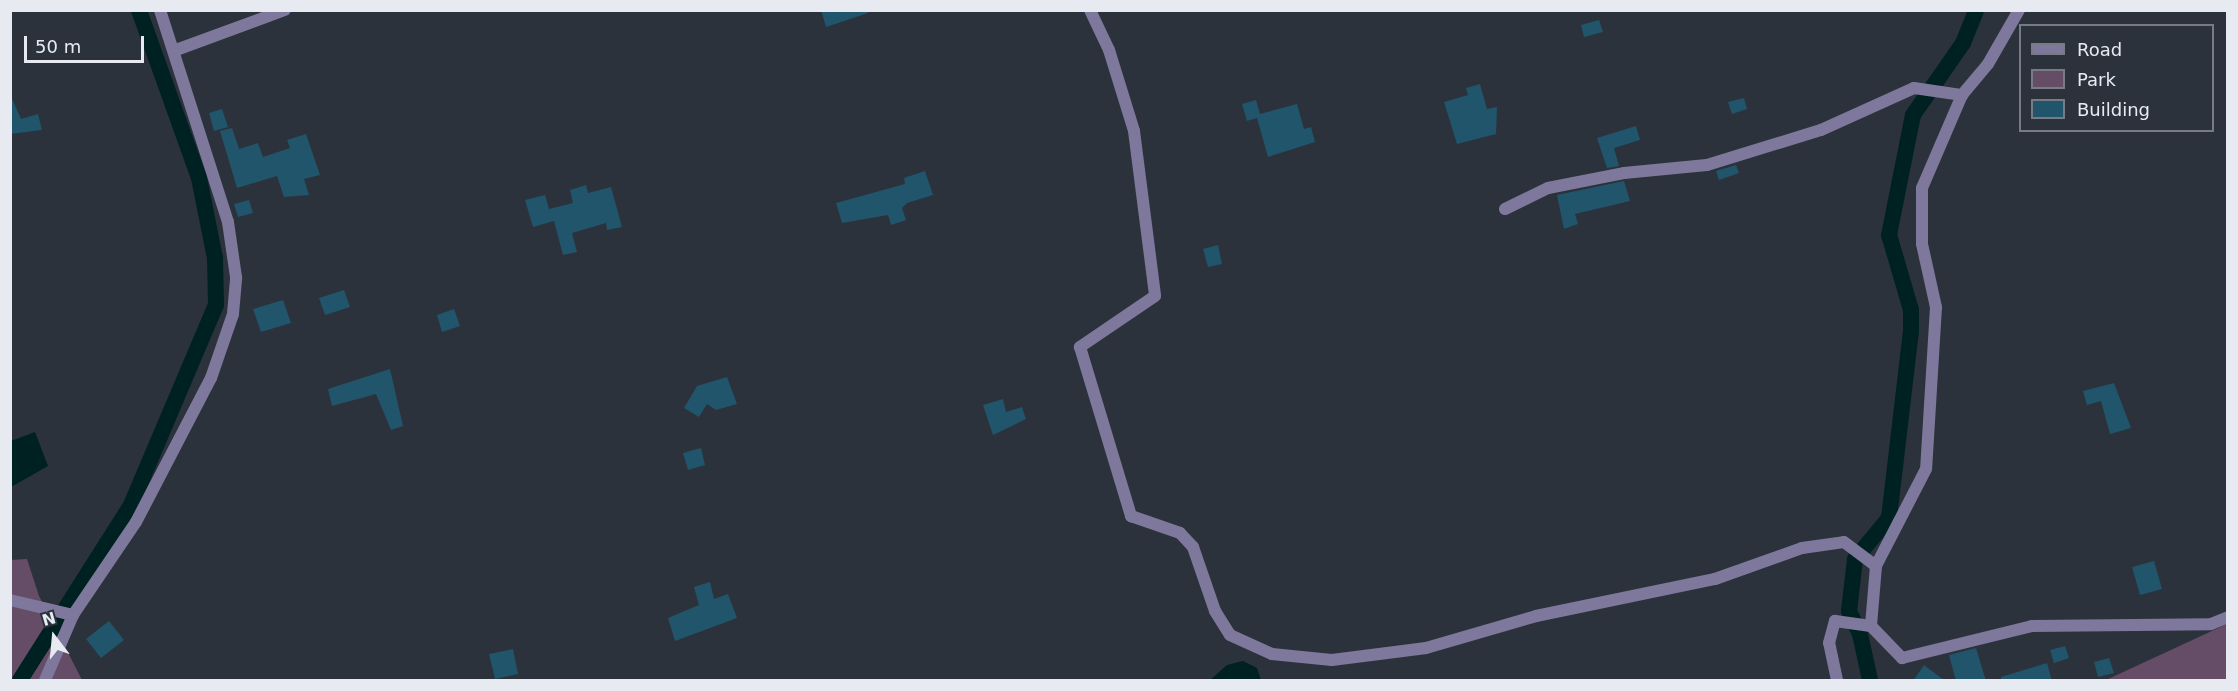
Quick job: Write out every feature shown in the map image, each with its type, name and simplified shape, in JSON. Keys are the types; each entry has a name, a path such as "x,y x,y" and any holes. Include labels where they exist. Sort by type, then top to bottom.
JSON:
{"street":[{"path":"45,681 73,615 136,522 211,378 234,314 236,277 228,222 176,50 160,10"},
{"path":"176,50 285,10"},
{"path":"1090,10 1109,50 1134,131 1155,296 1080,347 1131,516 1180,533 1193,548 1215,611 1230,635 1272,654 1332,660 1426,648 1536,616 1716,579 1802,548 1844,542 1876,566"},
{"path":"1871,626 1876,566 1926,469 1936,307 1922,244 1922,188 1957,93 1988,64 2019,10"},
{"path":"1505,209 1548,188 1624,173 1707,165 1821,130 1914,88 1957,93"},
{"path":"10,600 38,604 73,615"},
{"path":"1837,681 1829,643 1835,621 1871,626 1902,658 2032,626 2211,624 2228,617"}],"green space":[{"path":"27,559 39,596 82,680 11,680 11,560"},
{"path":"2227,624 2227,680 2106,680"}],"shaded area":[{"path":"35,432 48,466 11,487 11,441"},
{"path":"1243,661 1257,668 1261,680 1210,680 1227,665"}],"building":[{"path":"821,10 868,10 868,13 826,27"},
{"path":"1599,20 1603,32 1584,37 1581,25"},
{"path":"1480,84 1487,109 1497,107 1496,134 1457,144 1444,102 1468,95 1466,88"},
{"path":"10,94 21,119 38,114 42,130 10,134"},
{"path":"1744,98 1747,109 1732,114 1728,102"},
{"path":"1256,100 1260,114 1297,104 1304,129 1311,127 1315,142 1268,157 1257,118 1247,121 1242,104"},
{"path":"222,109 228,127 214,131 209,113"},
{"path":"1636,126 1640,140 1614,148 1619,166 1607,168 1597,138"},
{"path":"232,128 239,149 258,143 263,157 290,148 287,140 306,134 320,175 304,179 309,195 284,197 277,176 237,188 220,131"},
{"path":"1736,165 1739,173 1719,180 1716,171"},
{"path":"925,171 933,195 907,203 902,208 906,220 891,225 888,215 842,223 836,203 905,184 904,178"},
{"path":"1624,181 1630,201 1575,214 1578,224 1564,229 1557,195"},
{"path":"586,185 588,193 611,187 622,227 607,230 606,223 572,233 577,252 563,255 554,221 533,227 525,200 545,195 549,209 573,203 570,190"},
{"path":"249,200 253,213 238,217 234,204"},
{"path":"1218,245 1222,264 1208,267 1203,249"},
{"path":"344,290 350,307 325,315 319,298"},
{"path":"283,300 291,323 261,332 253,309"},
{"path":"454,309 460,326 442,332 437,315"},
{"path":"390,369 403,426 391,430 376,394 332,406 328,389"},
{"path":"727,377 737,404 716,410 707,404 699,417 684,408 697,386"},
{"path":"2114,383 2131,428 2110,434 2101,401 2087,405 2083,391"},
{"path":"1003,399 1006,412 1022,407 1026,419 993,435 983,405"},
{"path":"701,448 705,465 688,470 683,453"},
{"path":"2154,561 2162,589 2140,595 2132,567"},
{"path":"710,582 714,599 728,594 737,618 675,641 668,618 699,605 694,587"},
{"path":"109,621 124,640 101,658 86,639"},
{"path":"2065,646 2069,658 2054,663 2050,650"},
{"path":"1976,648 1986,681 1956,681 1949,655"},
{"path":"513,649 518,674 495,679 489,654"},
{"path":"2109,658 2114,673 2098,677 2094,662"},
{"path":"2047,663 2052,681 2001,681 2001,677"},
{"path":"1924,665 1945,681 1913,681"}],"waterway":[{"path":"20,680 131,505 216,305 215,258 199,178 139,10"},
{"path":"1870,680 1860,634 1849,611 1855,559 1889,518 1911,332 1911,310 1889,235 1913,115 1963,43 1976,10"}]}
